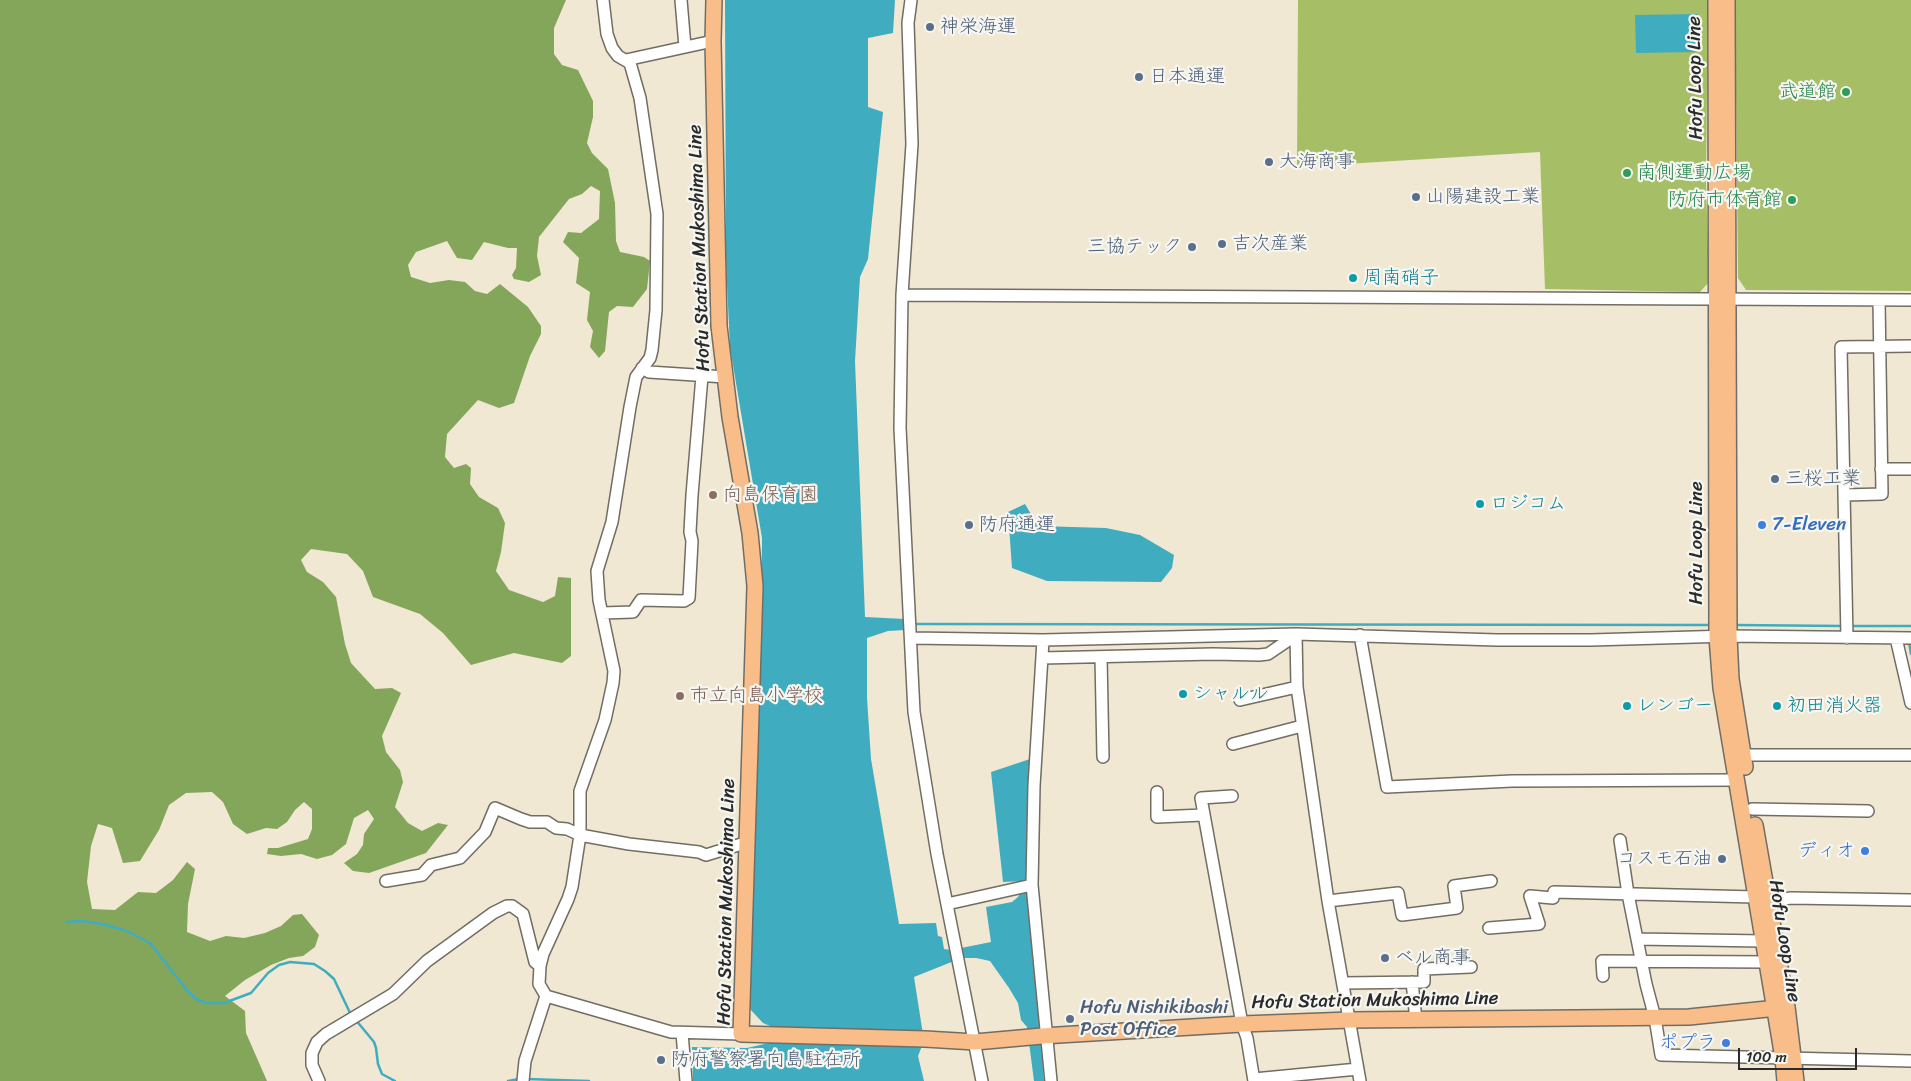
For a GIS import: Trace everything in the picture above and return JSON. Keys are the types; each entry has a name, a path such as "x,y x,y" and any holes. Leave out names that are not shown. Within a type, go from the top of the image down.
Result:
{"main road":[{"name":"Hofu Station Mukoshima Line","path":"714,0 712,41 719,326 724,377 750,533 755,586 741,1034 975,1042 1242,1024 1350,1020 1689,1018 1781,1007"},
{"name":"Hofu Loop Line","path":"1716,0 1723,300"},
{"name":"Hofu Loop Line","path":"1727,0 1723,300 1723,637 1721,688 1737,780 1762,899 1788,1058 1796,1081"},
{"name":"Hofu Loop Line","path":"1723,637 1752,809 1762,899 1763,941 1767,962 1781,1007"},
{"name":"Hofu Loop Line","path":"1785,1081 1788,1058"}],"street":[{"path":"603,0 607,34 612,48 618,56 630,64 640,98 657,214 656,310 652,350 650,358 636,377 612,522 597,571 599,600 614,671 614,683 605,720 580,791 580,835 568,899 543,954 539,984 546,996 671,1032 741,1034"},
{"path":"680,0 685,47"},
{"path":"911,0 908,23 912,144 902,295 900,428 914,712 936,854 948,904 982,1081"},
{"path":"626,60 712,41"},
{"path":"902,295 1911,300"},
{"path":"1844,495 1882,494 1879,300"},
{"path":"1847,638 1841,348 1911,346"},
{"path":"642,368 649,372 724,377"},
{"path":"602,613 633,612 641,600 684,601 689,598 692,495 702,376"},
{"path":"1881,469 1911,469"},
{"path":"911,638 1043,640 1296,634 1516,640 1723,637 1911,638"},
{"path":"1042,658 1214,654 1258,655 1268,654 1296,634"},
{"path":"1232,796 1201,798 1254,1080 1359,1075 1328,901 1302,726 1297,687 1296,634"},
{"path":"1360,635 1387,787 1512,781 1737,780"},
{"path":"1896,638 1911,703"},
{"path":"1043,640 1034,786 1032,885 1045,1036 1051,1081"},
{"path":"1102,657 1103,757"},
{"path":"1240,700 1297,687"},
{"path":"1233,744 1302,726"},
{"path":"1743,755 1911,755"},
{"path":"1157,792 1158,817 1203,815"},
{"path":"386,881 422,875 431,865 460,858 485,832 495,808 530,822 547,822 556,828 567,829 580,835 629,844 699,852 706,855 748,842"},
{"path":"1752,809 1868,811"},
{"path":"1620,840 1628,894 1656,1018 1661,1056 1911,1061"},
{"path":"1328,901 1398,894 1402,915 1411,914 1457,908 1454,886 1491,881"},
{"path":"948,904 1032,885"},
{"path":"1489,928 1539,924 1530,896 1553,898 1554,892 1762,899 1911,900"},
{"path":"319,1081 312,1064 312,1053 317,1042 326,1034 392,994 427,961 493,913 507,906 512,906 523,914 535,962 540,966"},
{"path":"1637,938 1763,941"},
{"path":"1604,976 1602,961 1767,962"},
{"path":"1343,983 1424,982 1424,970 1471,967"},
{"path":"1412,982 1416,1020"},
{"path":"523,1081 525,1061 546,996"},
{"path":"682,1033 686,1081"}],"green space":[{"path":"0,0 566,0 554,28 554,54 562,65 578,70 593,101 593,117 587,143 592,153 608,169 615,203 616,241 620,252 644,257 650,261 647,289 633,307 617,306 609,312 605,351 599,358 590,347 593,331 587,320 590,292 576,283 579,258 563,242 568,232 581,233 599,219 600,191 591,186 582,194 569,199 539,237 537,256 541,275 529,282 514,279 512,275 516,268 517,248 508,248 484,242 472,260 457,258 447,241 416,252 408,265 411,277 430,283 449,280 465,282 475,291 487,294 500,284 528,307 541,326 541,334 530,356 514,403 499,408 478,400 447,434 445,457 454,468 466,464 471,468 470,484 479,497 498,508 505,523 496,571 509,590 543,602 555,596 558,577 571,578 571,656 562,663 514,653 471,665 443,633 420,614 373,597 363,571 347,554 311,549 301,560 307,572 323,582 336,597 345,644 351,663 375,689 392,688 401,693 382,736 386,752 400,770 403,782 395,807 408,823 422,831 438,823 448,825 426,853 369,873 353,871 344,863 357,854 363,845 364,834 374,819 368,810 354,818 346,844 332,855 317,859 301,854 281,856 267,854 268,848 278,848 308,839 312,829 312,809 304,802 295,810 287,822 277,829 266,828 247,834 233,824 223,802 212,792 186,793 169,805 159,830 140,861 123,863 112,828 98,824 91,846 87,882 92,909 115,910 138,892 156,893 173,880 187,862 195,869 188,904 187,932 210,941 226,936 244,938 265,933 281,926 293,915 302,914 319,935 315,947 303,956 289,958 271,965 245,980 225,996 245,1011 246,1033 267,1081 0,1081"},
{"path":"1298,0 1708,0 1706,182 1709,282 1700,292 1545,289 1540,152 1297,167"},
{"path":"1735,0 1911,0 1911,291 1746,290 1738,278"}],"water":[{"path":"725,0 895,0 893,33 868,38 868,107 883,112 868,259 860,277 855,361 865,617 905,619 906,630 888,631 867,638 867,698 871,759 899,924 936,923 938,936 942,937 944,949 951,950 954,961 914,977 924,1041 918,1056 924,1081 693,1081 692,1047 747,1048 773,1042 775,1028 763,1023 749,1008 761,632 762,538 730,347 726,262"},
{"path":"1698,14 1699,52 1636,53 1635,15"},
{"path":"1025,504 1038,526 1106,528 1140,535 1174,555 1172,568 1161,582 1047,581 1012,568 1008,512"},
{"path":"1030,759 1026,881 1003,882 991,772"},
{"path":"1027,890 1044,1081 1034,1081 1027,1027 1021,1020 1018,1003 1009,988 990,961 963,958 961,948 991,942 986,907 1012,902 1021,891"}],"waterway":[{"path":"914,624 1711,625"},
{"path":"1734,625 1844,626"},
{"path":"1849,626 1911,626"},
{"path":"1909,642 1911,654"},
{"path":"67,922 81,921 102,924 127,931 150,943 186,989 196,999 206,1003 224,1003 251,993 268,973 279,965 290,962 314,964 334,979 351,1015"},
{"path":"355,1019 374,1042 382,1074 395,1081"},
{"path":"508,1081 519,1079"},
{"path":"527,1079 589,1081"}],"place":[{"name":"神栄海運","path":"930,27"},
{"name":"日本通運","path":"1139,77"},
{"name":"武道館","path":"1846,92"},
{"name":"大海商事","path":"1269,162"},
{"name":"南側運動広場","path":"1627,173"},
{"name":"山陽建設工業","path":"1416,197"},
{"name":"防府市体育館","path":"1792,200"},
{"name":"吉次産業","path":"1222,244"},
{"name":"三協テック","path":"1192,247"},
{"name":"周南硝子","path":"1353,278"},
{"name":"三桜工業","path":"1775,479"},
{"name":"向島保育園","path":"713,495"},
{"name":"ロジコム","path":"1480,504"},
{"name":"防府通運","path":"969,525"},
{"name":"7-Eleven","path":"1762,525"},
{"name":"シャルル","path":"1183,694"},
{"name":"市立向島小学校","path":"680,696"},
{"name":"レンゴー","path":"1627,706"},
{"name":"初田消火器","path":"1777,706"},
{"name":"ディオ","path":"1865,851"},
{"name":"コスモ石油","path":"1722,859"},
{"name":"ベル商事","path":"1385,958"},
{"name":"Hofu Nishikibashi Post Office","path":"1070,1019"},
{"name":"ポプラ","path":"1726,1043"},
{"name":"防府警察署向島駐在所","path":"661,1060"}]}
